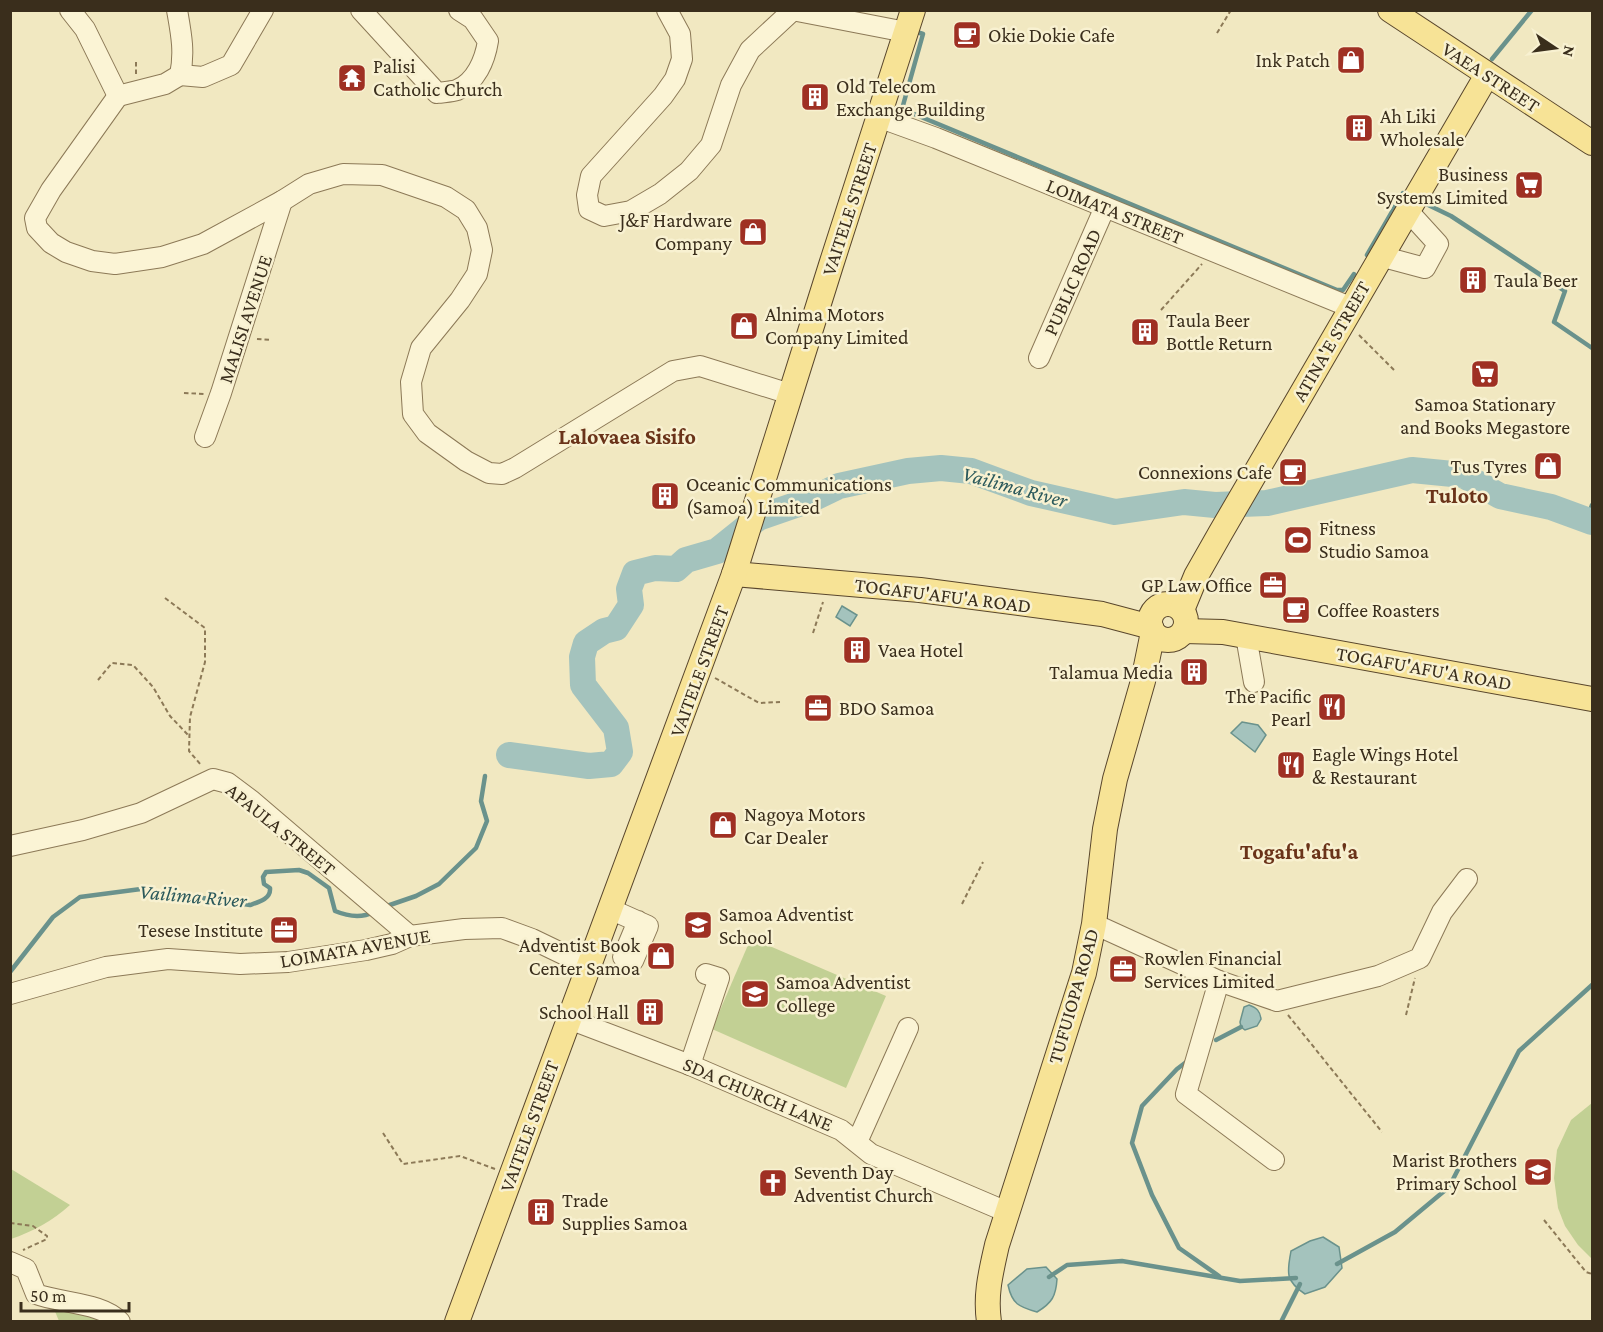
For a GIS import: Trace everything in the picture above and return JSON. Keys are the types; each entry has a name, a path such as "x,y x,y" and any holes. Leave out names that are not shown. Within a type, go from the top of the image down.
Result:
{"main road":[{"name":"VAEA STREET","path":"1390,10 1593,143"},
{"name":"VAITELE STREET","path":"457,1322 736,569 910,21"},
{"name":"ATINA'E STREET","path":"1168,621 1487,75"},
{"name":"TOGAFU'AFU'A ROAD","path":"736,569 1168,621 1593,699"},
{"path":"1196,576 1197,605 1204,616 1235,634"},
{"path":"1102,614 1128,633 1137,644 1143,681"},
{"name":"TUFUIOPA ROAD","path":"989,1322 986,1302 987,1286 1007,1212 1076,1001 1094,924 1105,829 1115,779 1143,681 1168,621"}],"street":[{"path":"70,10 85,29 118,96"},
{"path":"177,10 183,42 180,75"},
{"path":"263,10 231,65 203,76 180,75 165,84 118,96 51,190 35,218 37,228 51,243 66,252 92,261 115,264 162,256 203,244 309,184 343,174 382,175 446,197 466,210 477,228 482,250 477,274 460,300 421,348 411,382 413,414 427,433 466,461 489,473 502,474 515,468 673,371 700,366 790,394"},
{"path":"361,10 437,93 458,90 473,77 486,58 488,41 473,20 459,10"},
{"path":"667,10 680,34 681,59 675,79 663,96 591,176 587,195 590,209 604,216 631,211 660,194 689,171 711,145 731,85 750,50 792,11 910,21"},
{"name":"LOIMATA STREET","path":"878,117 947,142 1214,251 1347,313"},
{"name":"MALISI AVENUE","path":"205,436 221,393 282,201"},
{"path":"1380,256 1425,268 1438,244 1412,203"},
{"name":"PUBLIC ROAD","path":"1039,358 1105,207"},
{"path":"1235,634 1254,682"},
{"name":"APAULA STREET","path":"10,846 82,830 141,813 213,779 228,783 252,801 410,936"},
{"path":"1094,924 1219,981 1277,1001 1378,976 1420,958 1442,912 1467,879"},
{"path":"610,909 638,921"},
{"name":"LOIMATA AVENUE","path":"10,994 106,967 168,959 240,964 288,962 366,950 392,944 410,936 502,928 532,939 588,966"},
{"path":"690,1065 719,978 706,974"},
{"path":"1219,981 1186,1094 1274,1160"},
{"name":"SDA CHURCH LANE","path":"569,1019 690,1065 841,1130 871,1154 1007,1212"},
{"path":"857,1142 908,1028"},
{"path":"12,1262 26,1269 36,1294 48,1299 104,1311 120,1322"}],"path":[{"path":"1217,33 1232,10"},
{"path":"1161,309 1214,251"},
{"path":"1347,313 1395,371"},
{"path":"813,633 830,582"},
{"path":"165,598 205,628 205,662 190,717 189,751 213,779"},
{"path":"98,680 112,663 133,665 153,687 170,716 189,736"},
{"path":"699,670 759,704 780,702"},
{"path":"962,904 983,862"},
{"path":"1406,1015 1420,958"},
{"path":"1277,1001 1382,1132"},
{"path":"383,1133 403,1164 460,1156 511,1176"},
{"path":"1545,1220 1586,1272 1593,1274"},
{"path":"10,1223 33,1226 47,1236 42,1243 22,1250 12,1262"}],"green space":[{"path":"751,938 886,996 846,1088 712,1029"},
{"path":"1592,1103 1592,1259 1578,1245 1565,1226 1558,1208 1554,1178 1557,1150 1571,1120"},
{"path":"11,1169 70,1205 42,1225 11,1239"},
{"path":"54,1309 93,1316 100,1321 59,1321"}],"water":[{"path":"842,606 857,615 850,626 836,617"},
{"path":"1242,722 1258,725 1266,735 1255,752 1231,733"},
{"path":"1249,1005 1258,1010 1261,1019 1257,1026 1245,1030 1241,1027 1240,1022 1244,1007"},
{"path":"1323,1237 1339,1247 1342,1268 1325,1287 1305,1294 1294,1285 1289,1276 1291,1251"},
{"path":"1046,1267 1057,1279 1056,1290 1050,1302 1037,1312 1017,1304 1008,1285 1027,1269"}],"waterway":[{"path":"1492,59 1532,10"},
{"path":"914,31 923,34 902,109 1337,290 1343,290 1354,274"},
{"path":"1367,255 1403,193 1409,196"},
{"path":"1422,202 1451,216 1565,291 1554,322 1592,348"},
{"name":"Vailima River","path":"509,755 589,766 611,764 620,752 616,728 583,685 582,657 586,643 604,631 616,628 631,605 629,589 635,573 655,568 676,569 686,560 717,551 758,518 810,500 839,486 908,471 941,468 971,471 1031,493 1115,512 1184,502 1215,505 1267,503 1412,470 1463,475 1500,496 1551,507 1592,522"},
{"path":"1587,520 1592,505"},
{"name":"Vailima River","path":"384,907 416,896 439,884 476,848 487,821 481,801 485,776"},
{"name":"Vailima River","path":"10,972 53,917 80,897 141,889 250,905 264,900 269,895 270,888 264,884 263,877 266,872 299,870 308,873 329,888 335,911 354,916 374,912"},
{"path":"1337,1264 1395,1232 1449,1187 1519,1051 1592,985"},
{"path":"1216,1040 1241,1027"},
{"path":"1189,1060 1177,1069 1142,1106 1132,1143 1152,1195 1179,1248 1219,1276"},
{"path":"1049,1277 1067,1265 1122,1261 1240,1281 1296,1278"},
{"path":"1281,1322 1300,1284"}],"place":[{"name":"Okie Dokie Cafe","path":"967,35"},
{"name":"Ink Patch","path":"1351,60"},
{"name":"Palisi Catholic Church","path":"352,78"},
{"name":"Old Telecom Exchange Building","path":"815,97"},
{"name":"Ah Liki Wholesale","path":"1359,128"},
{"name":"Business Systems Limited","path":"1529,185"},
{"name":"J&F Hardware Company","path":"753,232"},
{"name":"Taula Beer","path":"1473,280"},
{"name":"Alnima Motors Company Limited","path":"744,326"},
{"name":"Taula Beer Bottle Return","path":"1145,332"},
{"name":"Samoa Stationary and Books Megastore","path":"1485,374"},
{"name":"Tus Tyres","path":"1548,466"},
{"name":"Connexions Cafe","path":"1293,472"},
{"name":"Oceanic Communications (Samoa) Limited","path":"665,496"},
{"name":"Fitness Studio Samoa","path":"1298,540"},
{"name":"GP Law Office","path":"1273,585"},
{"name":"Coffee Roasters","path":"1296,610"},
{"name":"Vaea Hotel","path":"857,650"},
{"name":"Talamua Media","path":"1194,672"},
{"name":"The Pacific Pearl","path":"1332,707"},
{"name":"BDO Samoa","path":"818,708"},
{"name":"Eagle Wings Hotel & Restaurant","path":"1291,765"},
{"name":"Nagoya Motors Car Dealer","path":"723,825"},
{"name":"Samoa Adventist School","path":"698,925"},
{"name":"Tesese Institute","path":"284,930"},
{"name":"Adventist Book Center Samoa","path":"661,956"},
{"name":"Rowlen Financial Services Limited","path":"1123,969"},
{"name":"Samoa Adventist College","path":"755,994"},
{"name":"School Hall","path":"650,1012"},
{"name":"Marist Brothers Primary School","path":"1538,1172"},
{"name":"Seventh Day Adventist Church","path":"773,1183"},
{"name":"Trade Supplies Samoa","path":"541,1212"}],"district":[{"name":"Lalovaea Sisifo","path":"627,436"},
{"name":"Tuloto","path":"1457,495"},
{"name":"Togafu'afu'a","path":"1299,851"}]}
